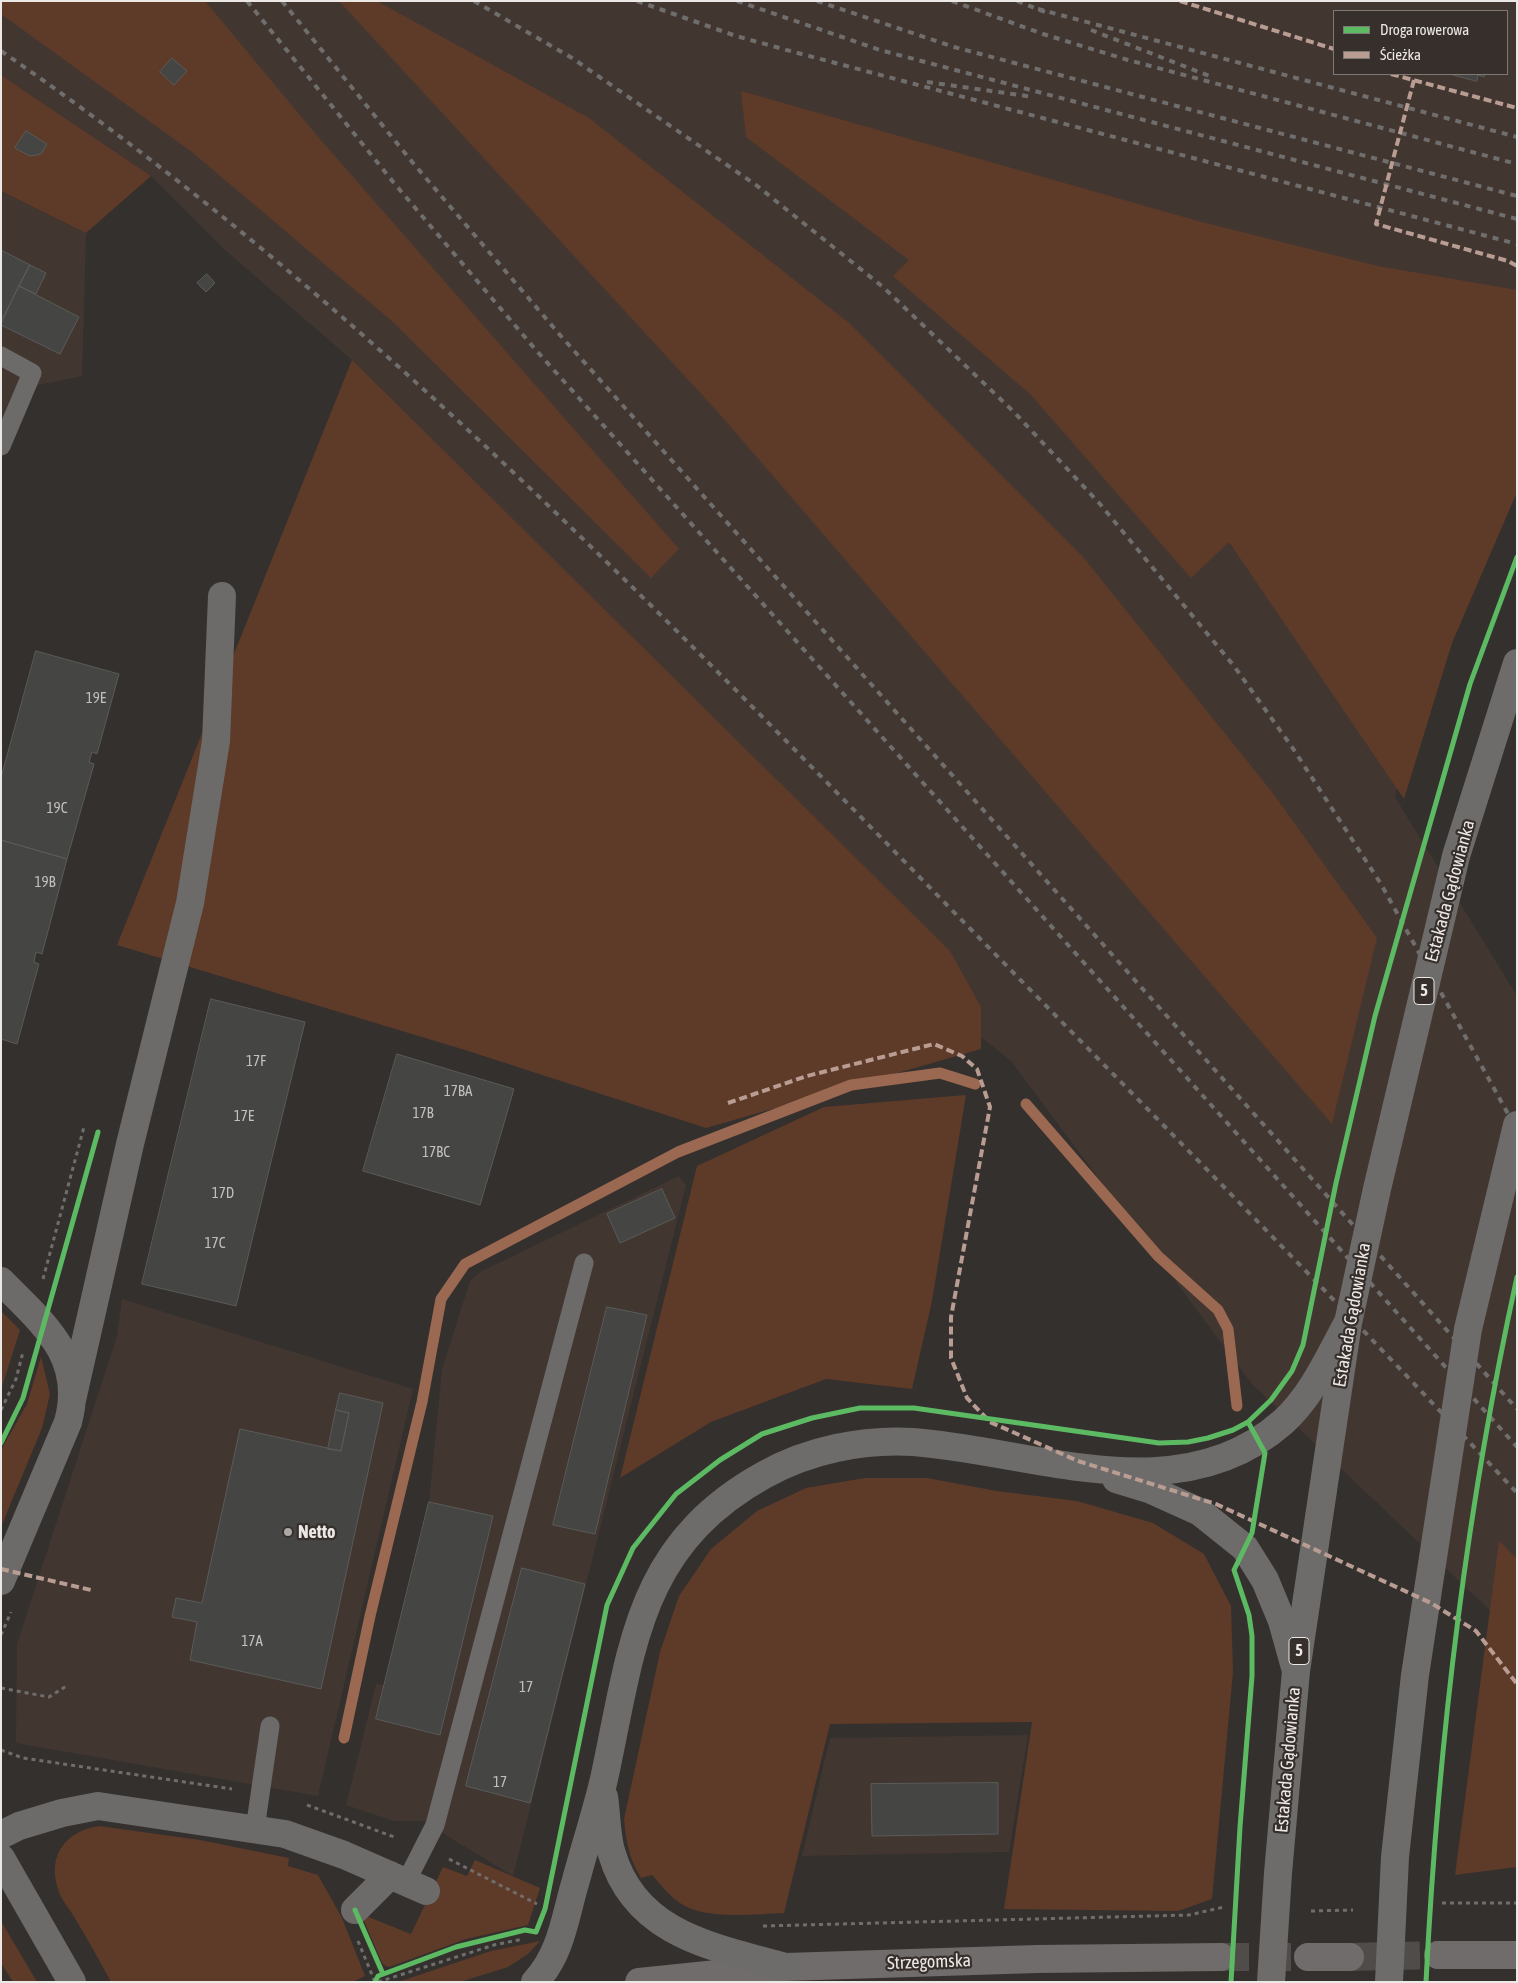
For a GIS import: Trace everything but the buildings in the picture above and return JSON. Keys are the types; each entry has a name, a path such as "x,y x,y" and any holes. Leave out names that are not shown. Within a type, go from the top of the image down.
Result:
{"main road":[{"name":"Estakada Gądowianka","path":"1271,1982 1278,1874 1296,1671 1348,1323 1377,1189 1456,856 1517,663"},
{"path":"1389,1982 1395,1857 1415,1675 1468,1329 1517,1125"},
{"path":"535,1982 551,1960 559,1944 603,1783 636,1628 651,1591 667,1563 704,1518 734,1492 768,1472 819,1453 860,1443 913,1442 1084,1468 1154,1471 1189,1468 1212,1462 1258,1441 1284,1421 1300,1405 1348,1323"},
{"path":"1084,1468 1148,1489 1200,1512 1245,1548 1265,1580 1282,1621 1296,1671"},
{"path":"603,1783 611,1853 619,1874 636,1901 651,1916 674,1932 714,1947 785,1967"},
{"path":"1438,1955 1517,1955"},
{"name":"Strzegomska","path":"639,1982 785,1967 1037,1959 1221,1957"},
{"path":"1308,1957 1350,1957"}],"street":[{"path":"1,1581 68,1422 130,1144 190,902 216,741 222,596"},
{"path":"1,1281 34,1314 58,1342 68,1360 72,1400"},
{"path":"1,1835 19,1826 45,1818 98,1806 255,1829 310,1842 407,1883"},
{"path":"1,1858 72,1982"},
{"path":"355,1910 407,1883"}],"lane":[{"path":"1,356 32,373 1,446"},
{"path":"407,1883 435,1825 584,1263"},
{"path":"255,1829 270,1726"}],"path":[{"path":"1,1410 16,1378 84,1127"},
{"path":"1,1688 49,1697 68,1685"},
{"path":"1442,1903 1517,1903"},
{"path":"761,1926 1189,1915 1224,1907"},
{"path":"1311,1911 1353,1910"},
{"path":"394,1970 378,1976 377,1982 494,1945 524,1939"}],"shaded area":[{"path":"1,1 1517,1 1517,465 1412,717 1395,797 1517,996 1517,1636 1252,1384 1011,1061 855,936 352,360 225,250 151,176 1,75"},
{"path":"1,1 205,1 319,138 679,549 651,578 394,323 192,152 1,14"},
{"path":"339,1 377,1 589,118 849,323 1083,557 1272,792 1377,938 1332,1124 717,411"},
{"path":"1,75 151,176 86,233 1,191"},
{"path":"741,91 1198,221 1378,266 1517,290 1517,492 1452,643 1404,799 1229,542 1191,578 1031,395 893,276 909,260 746,137"},
{"path":"1,191 86,233 82,376 18,389 1,428"},
{"path":"352,360 950,951 981,1007 981,1049 706,1128 465,1050 117,945"},
{"path":"966,1095 932,1301 912,1389 826,1379 711,1422 620,1478 697,1166 824,1107"},
{"path":"679,1176 686,1185 513,1876 423,1821 394,1821 346,1805 376,1684 384,1685 429,1502 442,1369 470,1281 480,1272"},
{"path":"122,1299 413,1389 318,1796 16,1743 17,1644 117,1336"},
{"path":"1,1311 20,1330 1,1390"},
{"path":"41,1357 50,1394 42,1428 1,1527 1,1450 27,1404"},
{"path":"865,1478 927,1478 997,1491 1077,1501 1153,1523 1204,1554 1231,1606 1233,1672 1212,1899 1178,1911 1004,1909 1032,1722 830,1724 784,1913 733,1915 706,1913 683,1905 666,1891 652,1875 641,1878 629,1850 624,1819 660,1652 679,1596 711,1549 757,1511 806,1488"},
{"path":"1499,1541 1517,1559 1517,1867 1455,1875"},
{"path":"1028,1735 1009,1852 802,1856 830,1738"},
{"path":"99,1826 200,1840 289,1858 288,1866 318,1875 342,1918 365,1976 352,1982 111,1982 60,1896 55,1877 57,1855 62,1847 77,1833"},
{"path":"475,1860 540,1888 528,1925 466,1939 392,1966 387,1967 382,1963 361,1914 411,1934 443,1867 467,1876"},
{"path":"1,1921 37,1982 13,1982 1,1963"},
{"path":"540,1941 528,1954 508,1967 460,1982 398,1982 491,1951"}],"waterway":[{"path":"344,1738 370,1616 422,1402 441,1299 465,1264 678,1152 851,1085 940,1073 975,1084"},
{"path":"1026,1104 1158,1256 1218,1310 1228,1329 1237,1406"}],"tunnel":[{"path":"1350,1957 1438,1955"},
{"path":"1221,1957 1308,1957"}],"railway":[{"path":"247,1 394,183 535,349 1517,1447"},
{"path":"282,1 413,163 560,335 1517,1409"},
{"path":"474,1 572,58 756,185 883,287 1014,412 1100,504 1234,666 1292,747 1381,884 1517,1130"},
{"path":"637,1 736,36 1517,244"},
{"path":"737,1 880,50 1517,219"},
{"path":"817,1 954,47 1517,196"},
{"path":"952,1 1043,34 1128,60 1517,164"},
{"path":"1017,1 1045,12"},
{"path":"1038,9 1517,137"},
{"path":"1091,30 1212,77"},
{"path":"1,51 124,140 243,233 358,331 470,432 580,536 795,750 1211,1174 1365,1332 1517,1493"},
{"path":"927,82 1034,97"}],"marked path":[{"path":"1180,1 1333,49"},
{"path":"1395,75 1517,108"},
{"path":"1414,80 1376,224 1508,261 1517,266"},
{"path":"728,1103 807,1076 934,1044 962,1056 977,1069 990,1107 951,1317 951,1358 967,1398 990,1422 1078,1461 1216,1504 1431,1603 1476,1631 1517,1684"},
{"path":"1,1569 91,1590"}],"cycle path":[{"path":"375,1982 378,1976 456,1947 525,1930 536,1932 545,1909 607,1605 633,1548 676,1494 720,1460 762,1434 812,1418 860,1408 914,1408 1159,1443 1188,1442 1233,1430 1248,1422 1271,1400 1292,1371 1303,1345 1336,1183 1375,1016 1470,684 1517,557"},
{"path":"1,1443 23,1398 98,1132"},
{"path":"1426,1982 1438,1804 1457,1628 1483,1452 1517,1277"},
{"path":"1231,1982 1240,1827 1252,1676 1252,1636 1249,1615 1234,1570 1252,1533 1265,1453 1248,1422"},
{"path":"355,1910 383,1974"}],"place":[{"name":"Netto","path":"288,1532"}]}
